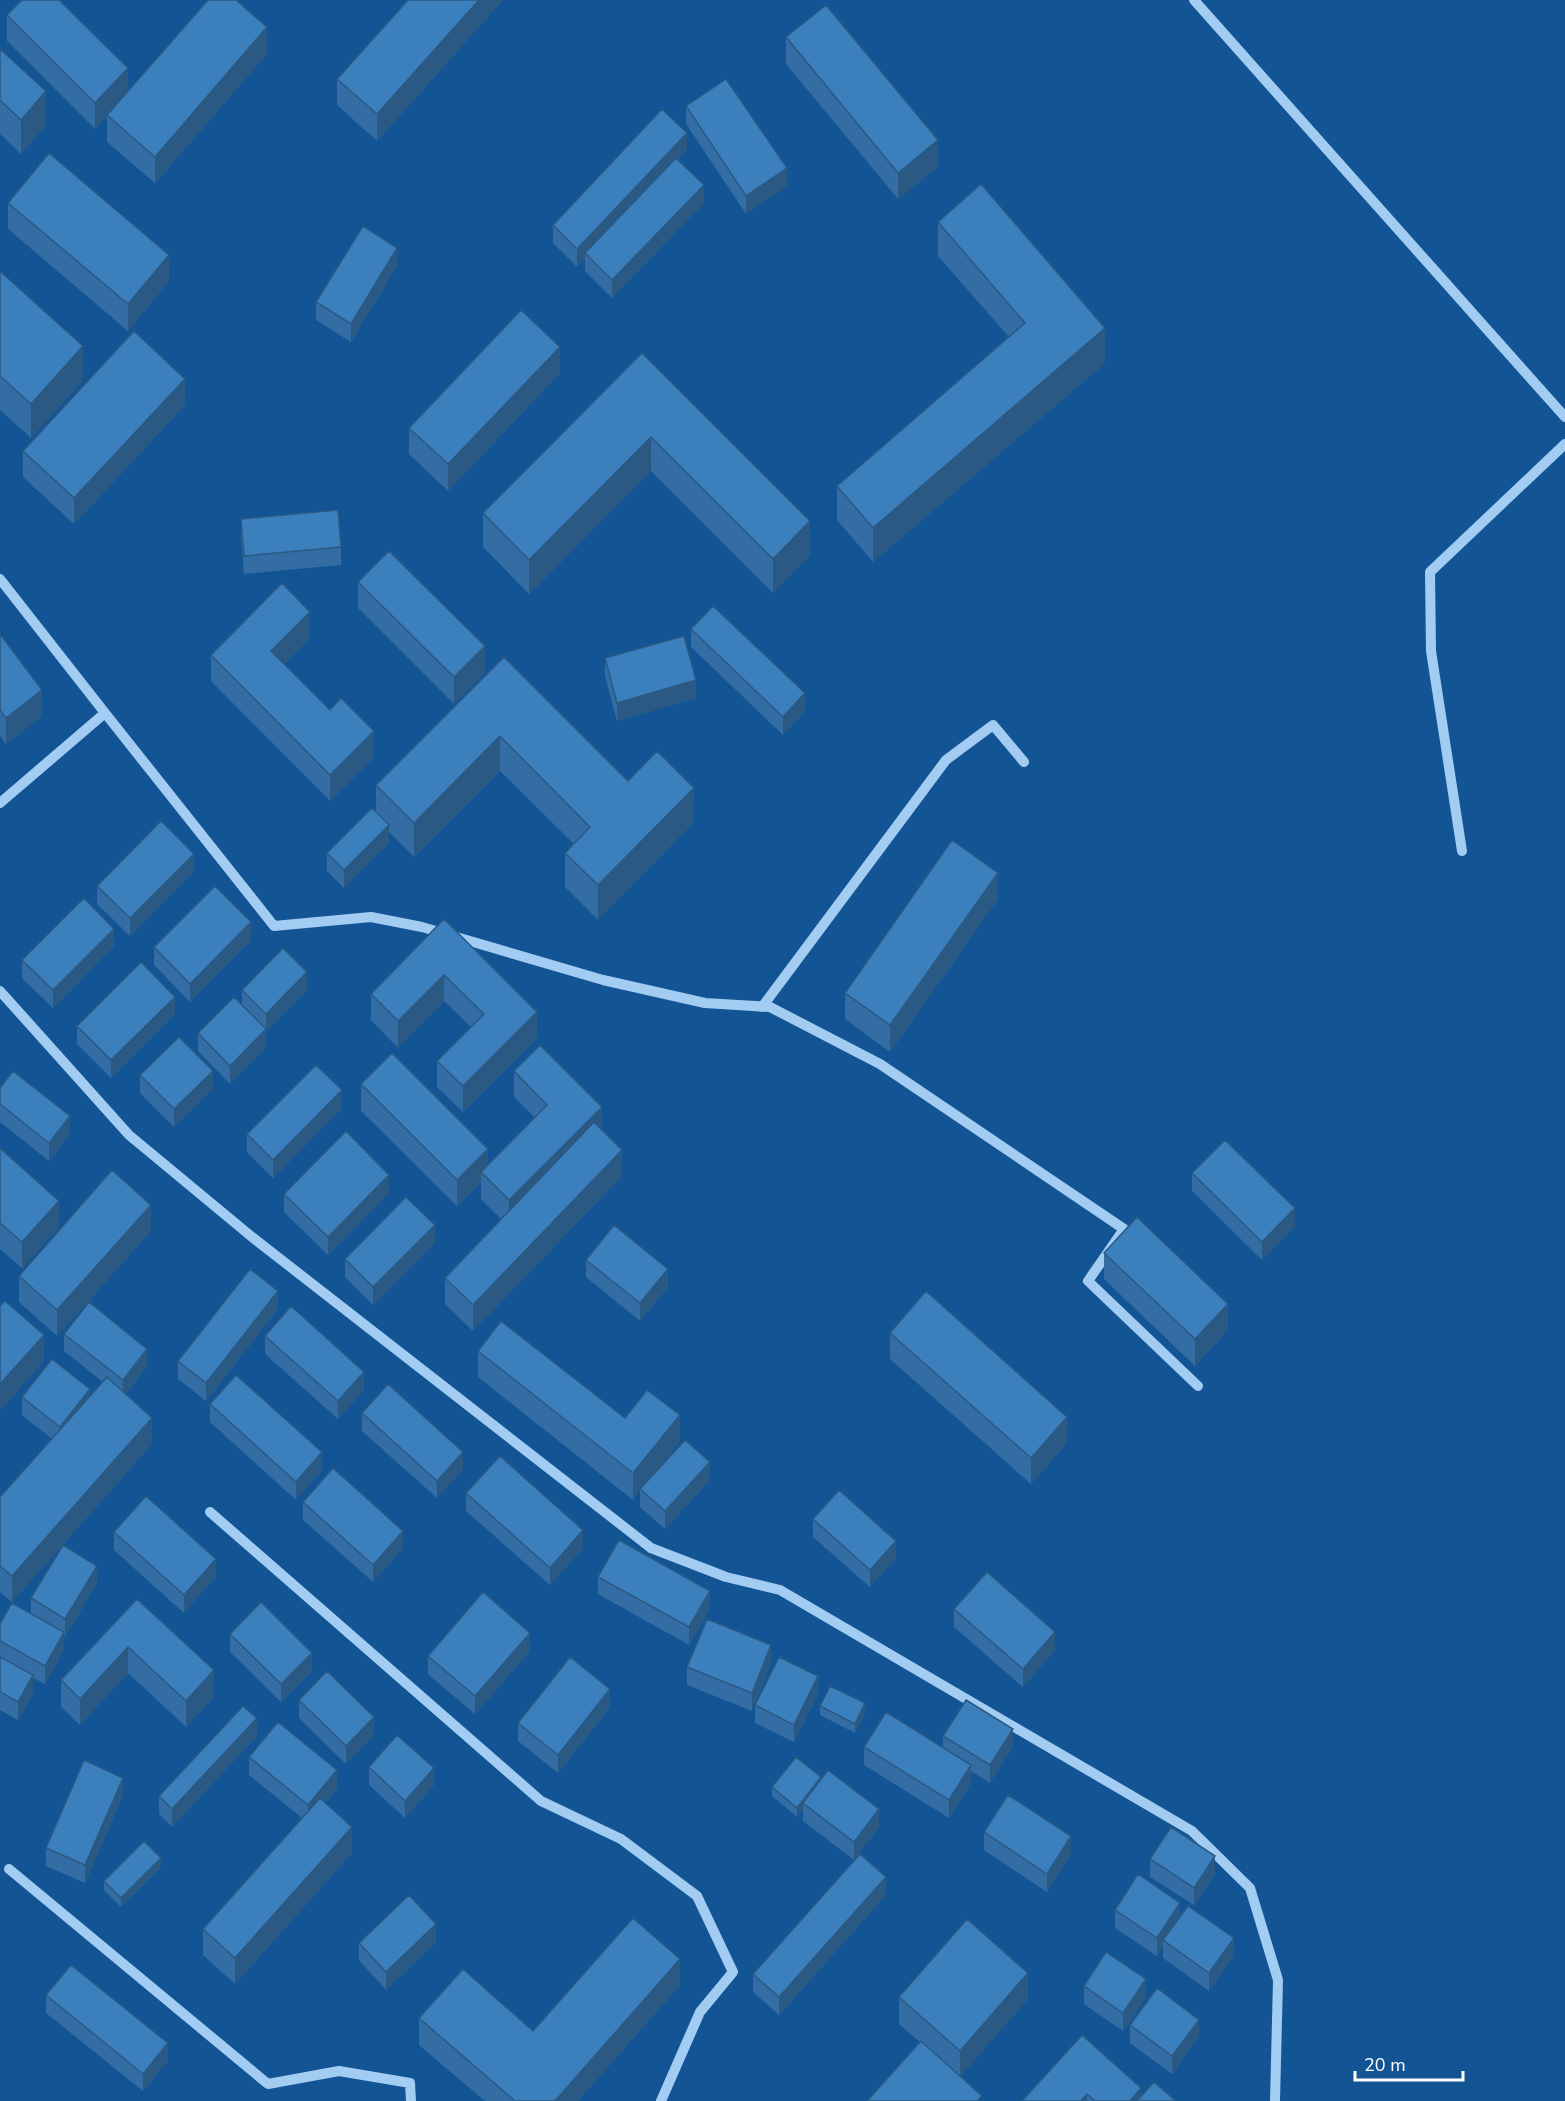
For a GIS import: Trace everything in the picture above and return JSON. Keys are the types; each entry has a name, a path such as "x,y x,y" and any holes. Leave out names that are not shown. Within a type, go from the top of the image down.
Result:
{"street":[{"path":"1194,0 1565,417"},
{"path":"1462,851 1431,651 1430,572 1565,444"},
{"path":"0,579 274,926 370,917 422,927 603,980 705,1003 770,1007 880,1064 1124,1229 1088,1281 1198,1386"},
{"path":"0,803 105,713"},
{"path":"762,1006 946,760 993,725 1024,762"},
{"path":"0,991 129,1135 252,1237 651,1548 726,1577 780,1590 1192,1831 1250,1888 1278,1980 1275,2101"},
{"path":"210,1512 541,1801 621,1839 697,1896 732,1972 700,2012 661,2101"},
{"path":"9,1869 268,2084 339,2071 410,2083 411,2101"}],"building":[{"path":"22,0 59,0 128,68 95,103 7,15"},
{"path":"208,0 236,0 267,27 155,157 107,115"},
{"path":"408,0 479,0 377,114 337,79"},
{"path":"826,5 938,140 898,173 786,37"},
{"path":"0,49 46,91 21,120 0,100"},
{"path":"726,79 787,168 746,196 686,106"},
{"path":"662,109 687,133 577,249 553,225"},
{"path":"49,153 169,255 128,304 8,203"},
{"path":"676,158 704,185 612,280 585,253"},
{"path":"981,184 1105,328 873,528 837,486 1025,323 938,222"},
{"path":"363,226 397,248 351,324 316,302"},
{"path":"0,271 83,346 31,404 0,376"},
{"path":"521,310 560,347 448,464 409,428"},
{"path":"134,331 185,379 74,498 23,451"},
{"path":"642,353 810,521 773,559 651,437 529,560 483,513"},
{"path":"338,510 341,547 244,556 241,519"},
{"path":"389,551 485,646 454,677 358,582"},
{"path":"282,583 310,612 271,651 330,710 341,698 374,731 330,775 211,655"},
{"path":"713,606 805,693 783,717 691,629"},
{"path":"0,634 42,690 6,718 0,710"},
{"path":"684,636 696,680 617,703 605,658"},
{"path":"504,657 628,781 657,751 694,788 598,885 565,853 590,827 500,736 414,823 376,785"},
{"path":"372,808 389,825 344,870 327,853"},
{"path":"161,821 194,854 130,918 97,886"},
{"path":"952,840 998,873 890,1025 845,993"},
{"path":"215,886 251,922 190,984 154,947"},
{"path":"84,898 114,929 53,990 22,960"},
{"path":"444,919 537,1012 463,1086 437,1061 484,1014 444,975 398,1021 371,994"},
{"path":"283,948 307,972 266,1014 242,990"},
{"path":"141,962 175,997 111,1060 77,1026"},
{"path":"234,997 266,1029 230,1066 198,1033"},
{"path":"179,1037 213,1071 174,1109 140,1075"},
{"path":"540,1045 602,1107 509,1200 481,1172 547,1105 514,1071"},
{"path":"392,1053 488,1149 457,1180 361,1084"},
{"path":"316,1065 342,1090 273,1160 247,1134"},
{"path":"13,1071 70,1116 49,1143 0,1104 0,1088"},
{"path":"594,1122 622,1150 473,1305 445,1278"},
{"path":"346,1131 389,1175 328,1237 284,1194"},
{"path":"1225,1140 1295,1208 1262,1242 1192,1173"},
{"path":"0,1148 59,1201 22,1242 0,1223"},
{"path":"112,1170 151,1205 57,1310 19,1276"},
{"path":"406,1197 435,1225 373,1287 345,1259"},
{"path":"1137,1217 1228,1304 1195,1339 1104,1253"},
{"path":"614,1225 668,1269 640,1303 586,1260"},
{"path":"250,1269 278,1291 206,1383 178,1361"},
{"path":"926,1291 1067,1417 1031,1458 890,1333"},
{"path":"5,1301 44,1335 0,1384 0,1306"},
{"path":"89,1302 147,1349 123,1380 64,1334"},
{"path":"291,1306 364,1372 338,1401 265,1336"},
{"path":"501,1321 625,1418 647,1390 680,1415 633,1473 478,1351"},
{"path":"52,1359 90,1389 60,1427 22,1397"},
{"path":"236,1375 322,1452 296,1482 210,1404"},
{"path":"107,1377 152,1418 12,1576 0,1566 0,1497"},
{"path":"388,1384 463,1452 437,1481 362,1413"},
{"path":"685,1440 710,1462 665,1511 640,1489"},
{"path":"500,1456 583,1530 550,1568 466,1493"},
{"path":"333,1468 403,1531 373,1565 303,1502"},
{"path":"839,1490 896,1541 870,1570 813,1519"},
{"path":"146,1496 216,1559 184,1595 114,1532"},
{"path":"619,1540 710,1591 689,1627 598,1577"},
{"path":"63,1545 97,1566 65,1619 31,1598"},
{"path":"987,1572 1055,1632 1023,1669 954,1609"},
{"path":"483,1592 530,1633 475,1696 428,1656"},
{"path":"137,1599 214,1670 186,1701 128,1647 80,1699 61,1680"},
{"path":"261,1602 312,1653 281,1684 230,1634"},
{"path":"12,1603 64,1632 45,1666 0,1641 0,1624"},
{"path":"707,1619 771,1645 752,1693 687,1667"},
{"path":"0,1657 33,1675 18,1702 0,1692"},
{"path":"570,1657 610,1689 558,1755 518,1723"},
{"path":"779,1657 818,1676 794,1725 755,1705"},
{"path":"327,1671 374,1717 346,1746 299,1700"},
{"path":"830,1686 865,1703 855,1724 820,1706"},
{"path":"966,1700 1013,1729 990,1765 943,1736"},
{"path":"243,1706 257,1718 172,1809 159,1796"},
{"path":"886,1712 971,1765 949,1800 864,1747"},
{"path":"278,1722 337,1770 308,1805 249,1757"},
{"path":"397,1735 434,1768 405,1801 369,1767"},
{"path":"796,1757 821,1777 797,1808 772,1787"},
{"path":"84,1760 123,1778 85,1865 46,1848"},
{"path":"828,1770 879,1809 854,1842 803,1803"},
{"path":"1008,1795 1071,1836 1047,1874 984,1832"},
{"path":"320,1798 352,1827 235,1958 203,1929"},
{"path":"1171,1827 1215,1856 1194,1888 1150,1859"},
{"path":"144,1841 161,1858 121,1898 104,1881"},
{"path":"860,1854 886,1877 779,1997 753,1974"},
{"path":"1138,1874 1180,1903 1157,1938 1115,1910"},
{"path":"409,1895 436,1924 386,1972 359,1943"},
{"path":"1188,1906 1234,1938 1209,1973 1163,1940"},
{"path":"633,1918 680,1959 555,2101 515,2101 419,2018 463,1969 533,2031"},
{"path":"967,1919 1028,1973 960,2051 899,1997"},
{"path":"1106,1952 1146,1979 1123,2013 1084,1986"},
{"path":"71,1965 168,2043 143,2074 46,1995"},
{"path":"1157,1988 1199,2020 1172,2056 1130,2025"},
{"path":"1082,2035 1141,2088 1130,2101 1095,2101 1087,2094 1081,2101 1022,2101"},
{"path":"921,2041 982,2096 977,2101 867,2101"},
{"path":"1154,2082 1176,2101 1137,2101"}]}
